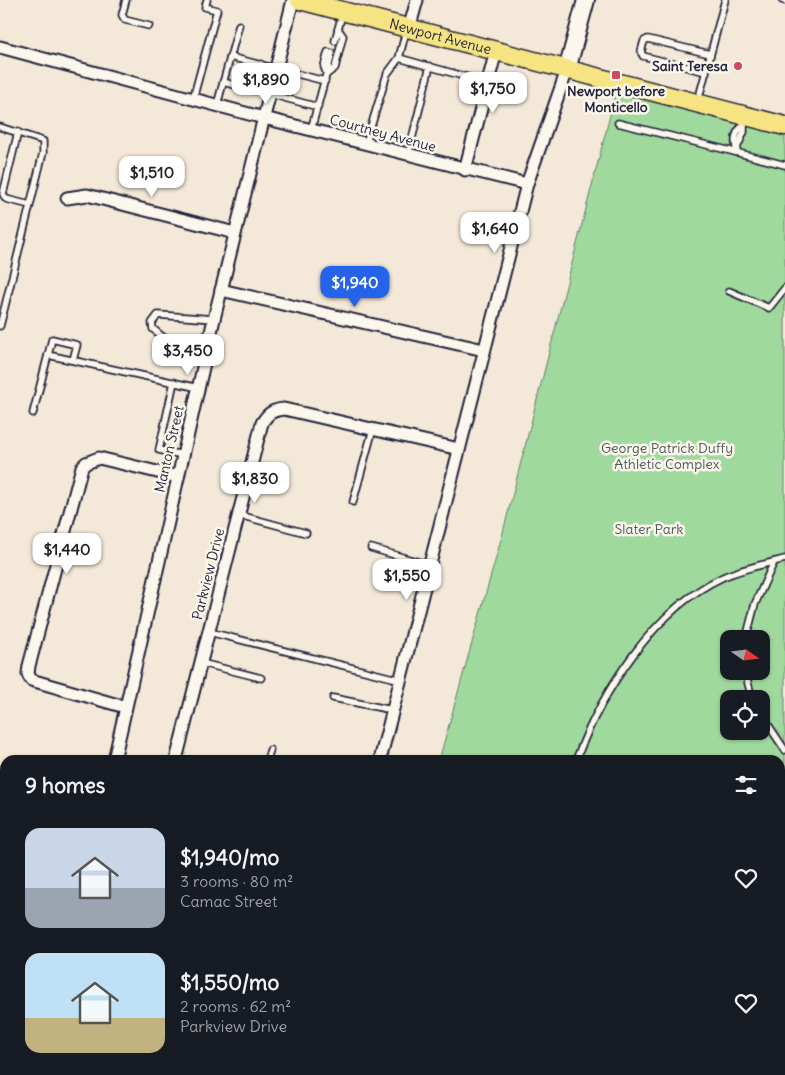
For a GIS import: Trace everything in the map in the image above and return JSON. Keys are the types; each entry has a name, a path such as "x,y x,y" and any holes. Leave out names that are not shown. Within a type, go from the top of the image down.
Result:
{"main road":[{"name":"Newport Avenue","path":"300,0 697,103 744,121 785,126"}],"street":[{"name":"Manton Street","path":"115,755 214,319 293,0"},
{"path":"408,29 416,0"},
{"path":"381,755 526,184 567,70 586,0"},
{"name":"Courtney Avenue","path":"0,47 217,106 526,184"},
{"path":"465,170 496,52"},
{"path":"68,198 87,195 235,233"},
{"path":"221,290 484,350"},
{"name":"Parkview Drive","path":"177,755 262,423 274,410 284,409 459,449"},
{"path":"126,707 31,680 28,674 80,477 86,463 99,458 178,477"}],"lane":[{"path":"126,0 122,15 125,20 149,26"},
{"path":"193,99 217,10 205,7 207,0"},
{"path":"697,103 725,0"},
{"path":"333,41 343,12"},
{"path":"217,106 238,25"},
{"path":"366,144 387,74 399,58 408,29"},
{"path":"327,74 335,68 343,36 338,30"},
{"path":"706,72 643,56 641,52 644,41 648,39 710,54"},
{"path":"312,130 327,74 330,52"},
{"path":"230,57 325,81"},
{"path":"399,58 488,82"},
{"path":"223,82 254,90 261,64"},
{"path":"408,155 430,66"},
{"path":"270,94 318,107"},
{"path":"736,149 741,143 744,121"},
{"path":"618,123 736,149 785,165"},
{"path":"0,127 43,140 43,153 0,326"},
{"path":"18,132 3,194 6,198 30,205"},
{"path":"729,291 769,308 785,288"},
{"path":"205,360 180,351 153,329 152,323 158,314 214,319"},
{"path":"34,413 52,339 77,344 73,360"},
{"path":"48,354 199,388"},
{"path":"174,382 159,450 183,455"},
{"path":"354,502 373,429"},
{"path":"238,515 306,533"},
{"path":"371,548 430,565"},
{"path":"578,755 588,731 608,694 642,644 663,620 689,598 724,577 785,559"},
{"path":"748,630 755,604 774,562"},
{"path":"209,632 401,680"},
{"path":"201,663 261,678"},
{"path":"333,698 392,710"},
{"path":"770,728 785,750"},
{"path":"268,755 270,750"}],"green space":[{"name":"Slater Park","path":"618,84 785,127 785,755 440,755 502,536"}],"place":[{"name":"Saint Teresa","path":"738,66"},
{"name":"Newport before Monticello","path":"616,75"}],"park label":[{"name":"George Patrick Duffy Athletic Complex","path":"667,456"}]}
